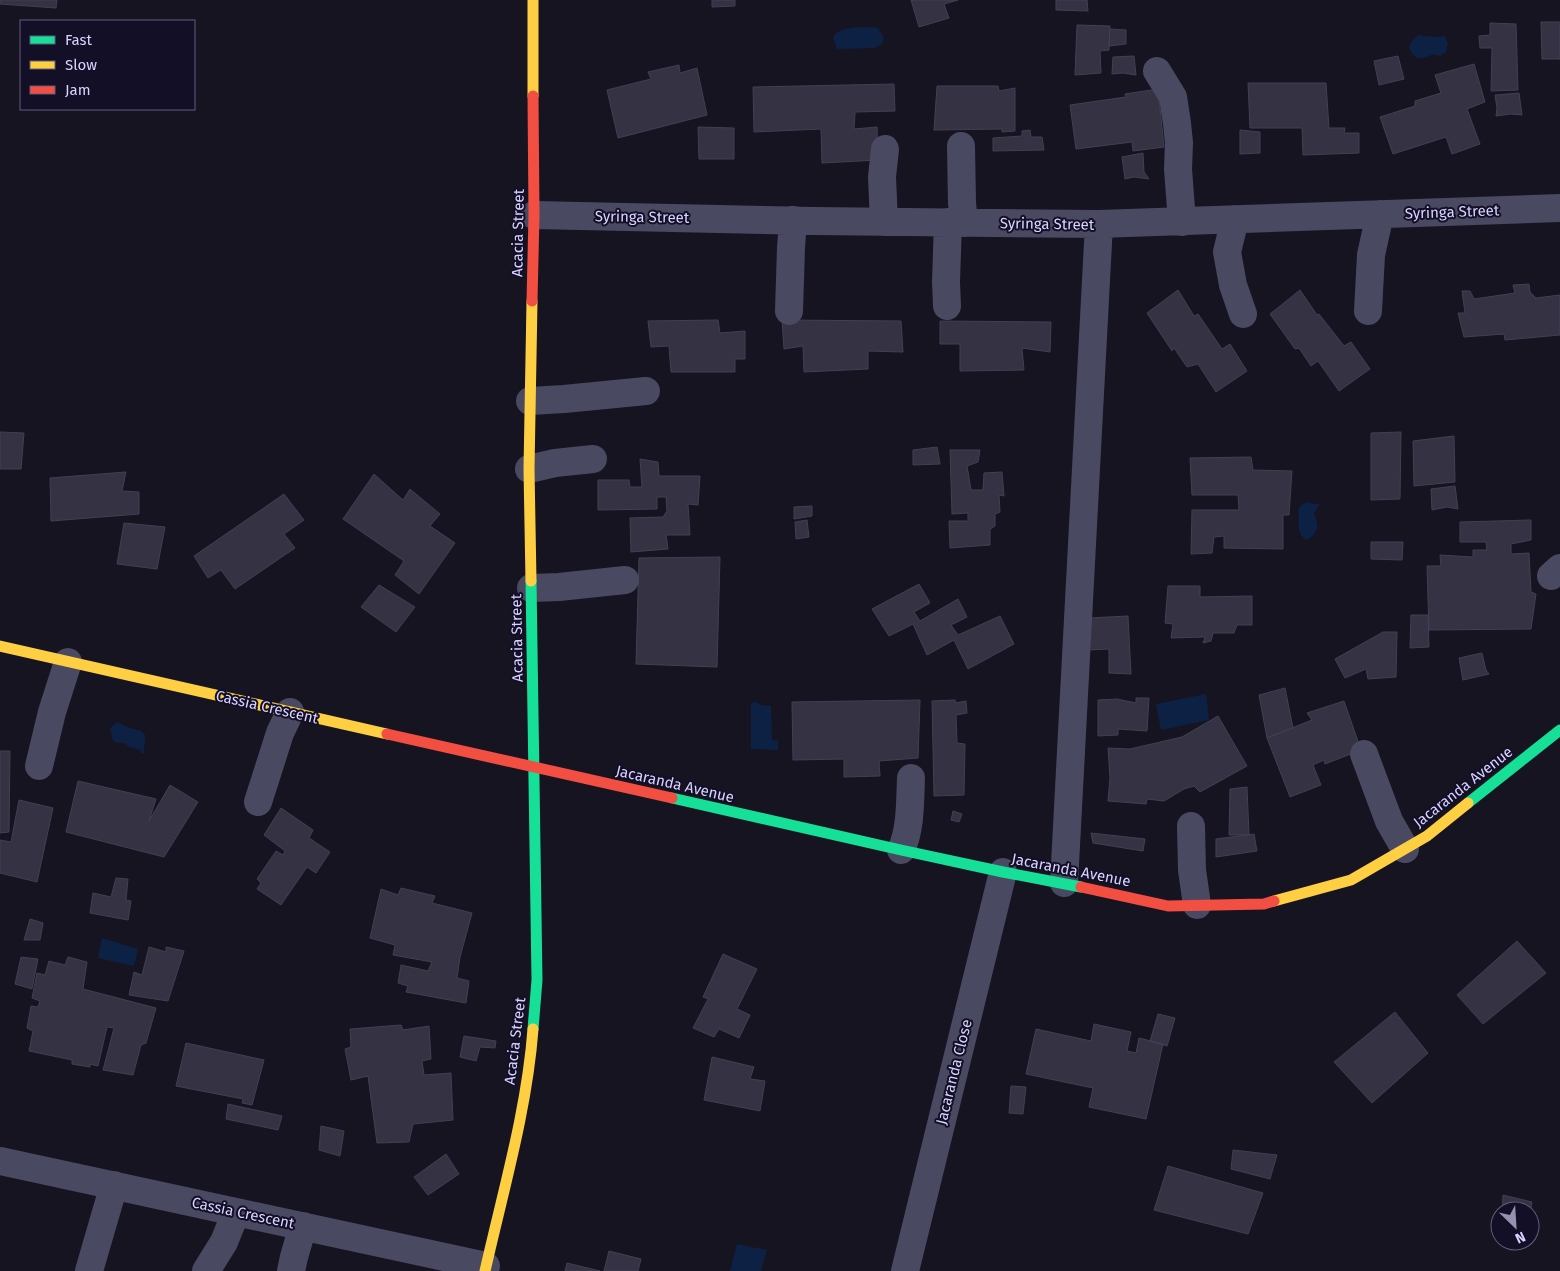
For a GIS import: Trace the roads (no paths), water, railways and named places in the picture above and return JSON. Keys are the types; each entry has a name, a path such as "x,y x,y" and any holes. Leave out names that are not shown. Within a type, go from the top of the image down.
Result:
{"street":[{"name":"Acacia Street","path":"486,1269 520,1119 532,1047 538,980 529,469 534,215 533,0"},
{"path":"1157,70 1173,97 1179,143 1178,169 1182,222"},
{"path":"948,306 946,282 956,223 962,203 961,146"},
{"path":"884,222 882,177 885,149"},
{"name":"Syringa Street","path":"534,215 1099,224 1560,208"},
{"path":"1368,311 1372,255 1380,214"},
{"path":"1235,219 1227,252 1233,285 1243,314"},
{"path":"789,311 793,220"},
{"path":"1064,883 1099,224"},
{"path":"530,401 646,391"},
{"path":"529,469 556,463 594,459"},
{"path":"531,588 624,580"},
{"name":"Cassia Crescent","path":"0,646 534,767"},
{"path":"38,766 52,712 68,662"},
{"path":"258,802 280,734 290,712"},
{"name":"Jacaranda Avenue","path":"534,767 901,850 1168,906 1264,904 1351,880 1405,849 1427,836 1559,733"},
{"path":"1364,754 1389,821 1405,849"},
{"path":"901,850 908,827 910,778"},
{"path":"1190,826 1192,870 1197,905"},
{"name":"Jacaranda Close","path":"905,1271 1004,872"},
{"name":"Cassia Crescent","path":"0,1161 303,1226 486,1269"},
{"path":"89,1271 106,1207 114,1186"},
{"path":"206,1271 224,1242 236,1212"},
{"path":"291,1271 303,1226"}],"water":[{"path":"851,28 878,28 884,38 882,44 875,48 837,49 833,37 836,33"},
{"path":"1418,35 1445,36 1448,44 1446,52 1440,56 1433,54 1421,58 1416,57 1409,47"},
{"path":"1307,502 1320,504 1314,513 1317,522 1316,532 1306,540 1302,537 1299,530 1298,510 1301,505"},
{"path":"1206,694 1209,720 1161,730 1156,704"},
{"path":"757,702 761,705 771,706 772,740 778,741 778,750 751,749 751,703"},
{"path":"117,722 141,731 145,735 144,753 142,754 140,750 129,747 125,743 113,741 110,729"},
{"path":"102,938 138,949 134,966 98,958"},
{"path":"737,1244 767,1250 761,1271 730,1271"}]}
